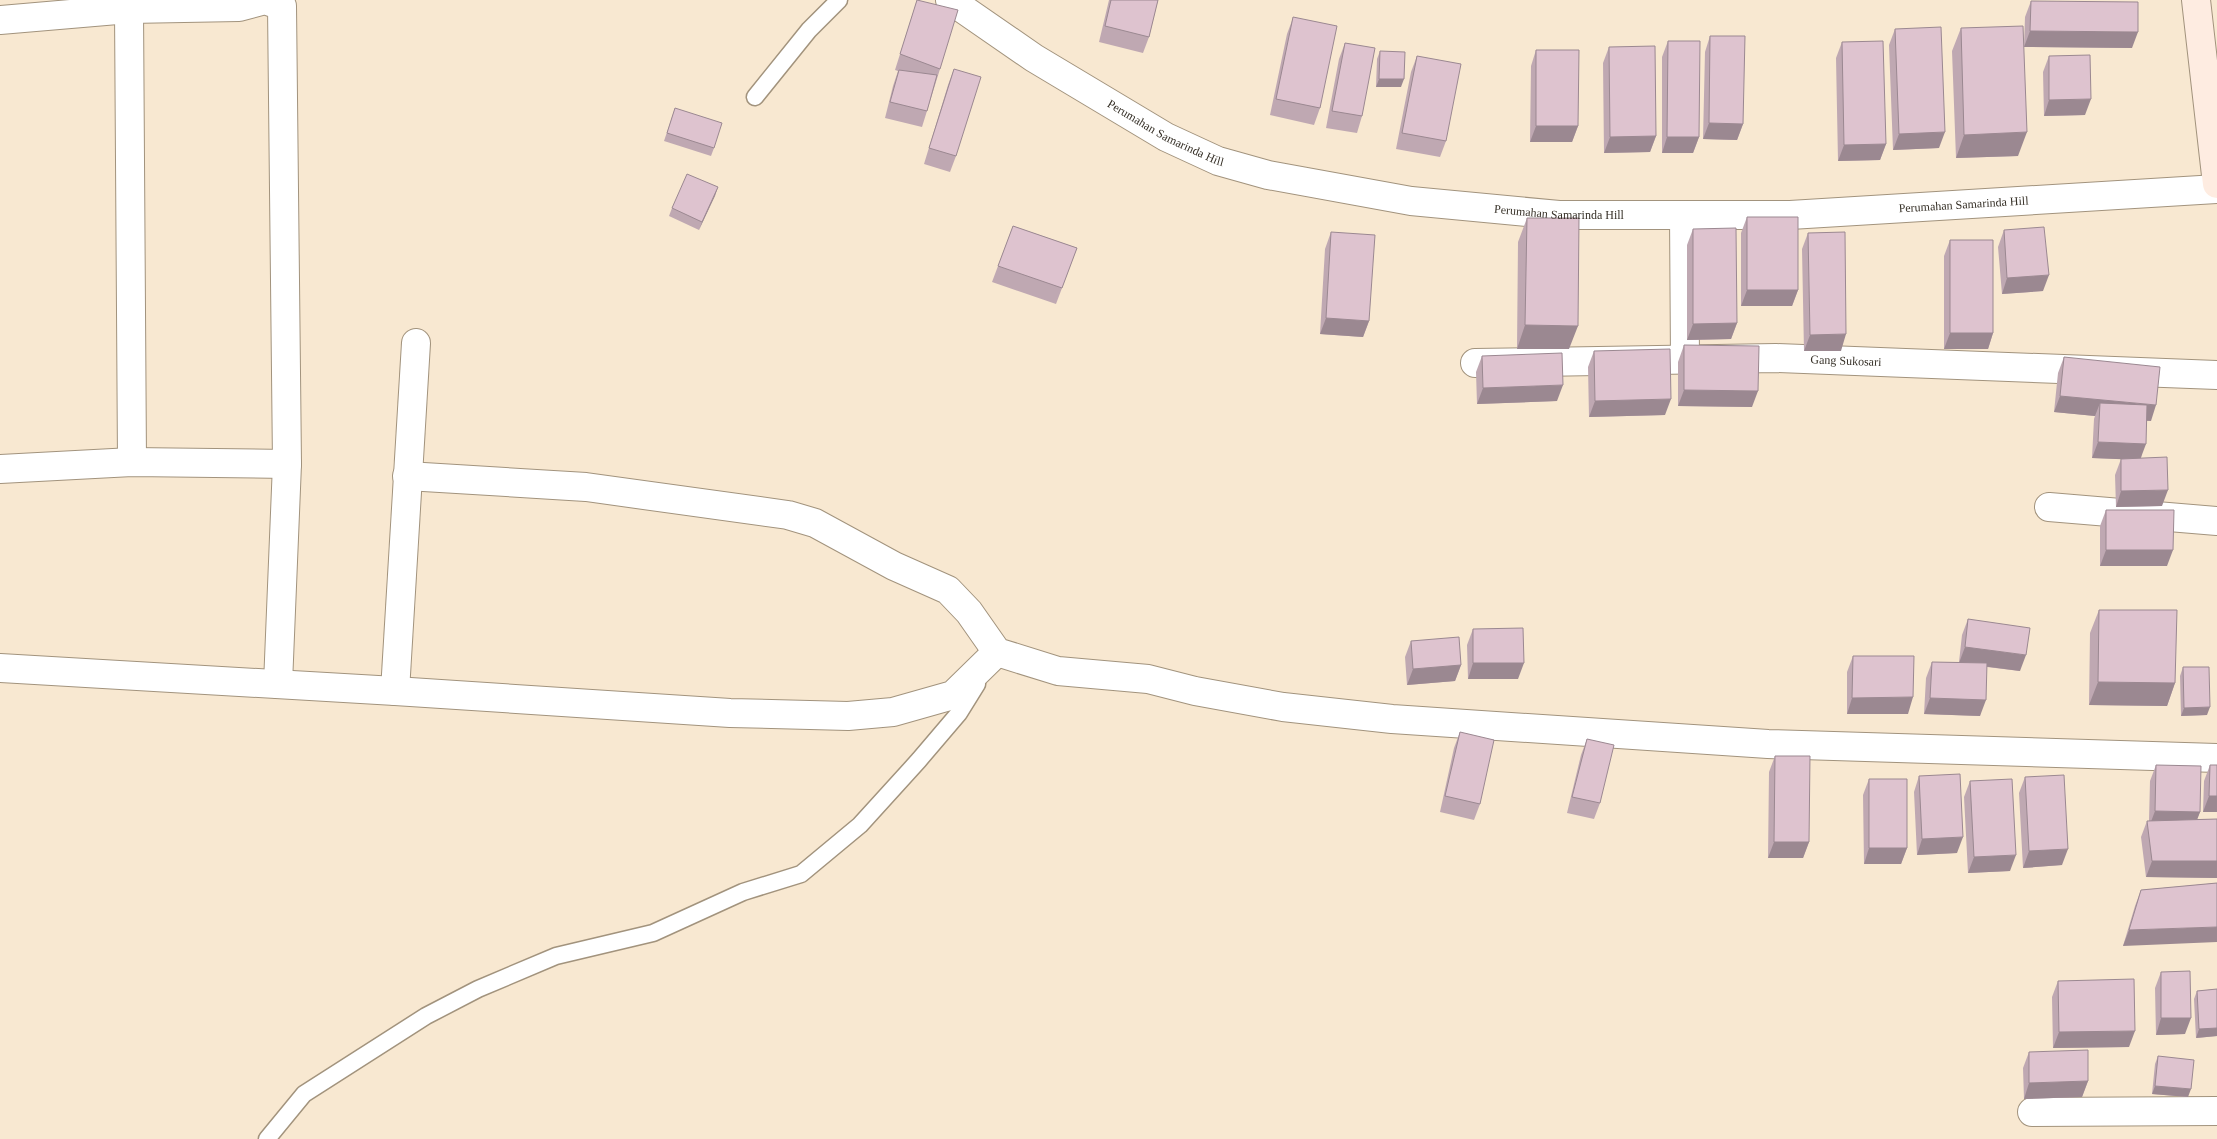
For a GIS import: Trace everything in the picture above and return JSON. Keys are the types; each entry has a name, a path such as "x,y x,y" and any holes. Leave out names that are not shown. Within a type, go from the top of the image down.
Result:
{"main road":[{"path":"2196,0 2217,184"}],"street":[{"path":"0,20 129,10 239,7 265,0 282,6 287,464 278,684"},
{"name":"Perumahan Samarinda Hill","path":"950,0 1034,58 1166,137 1218,161 1268,175 1411,200 1559,215 1790,215 2217,189"},
{"path":"129,10 132,462"},
{"path":"1684,215 1685,359"},
{"path":"395,691 416,343"},
{"name":"Gang Sukosari","path":"1475,363 1776,358 2217,375"},
{"path":"0,470 132,462 287,464"},
{"path":"407,476 586,486 764,510 816,523 894,566 948,590 969,612 997,652 1058,671 1148,679 1195,691 1283,707 1392,720 1768,744 2217,758"},
{"path":"2049,507 2217,521"},
{"path":"0,668 730,713 848,716 893,712 953,695 997,652"},
{"path":"2032,1112 2217,1112"}],"lane":[{"path":"755,97 808,30 839,0"},
{"path":"268,1139 304,1094 426,1016 478,989 556,956 653,933 743,892 801,874 860,825 920,760 958,713 997,652"}],"building":[{"path":"917,0 958,10 940,69 900,54"},
{"path":"1111,0 1158,0 1149,37 1105,26"},
{"path":"2031,1 2138,2 2138,32 2030,31"},
{"path":"1293,17 1337,26 1320,108 1276,99"},
{"path":"2023,26 2027,132 1964,135 1961,28"},
{"path":"1941,27 1945,132 1899,134 1895,29"},
{"path":"1710,36 1745,36 1743,124 1709,123"},
{"path":"1668,41 1700,41 1699,137 1667,137"},
{"path":"1883,41 1886,144 1844,145 1842,42"},
{"path":"1345,43 1375,48 1362,116 1332,111"},
{"path":"1655,46 1656,136 1610,137 1609,47"},
{"path":"1536,50 1579,50 1578,126 1536,126"},
{"path":"1380,51 1405,52 1404,79 1379,79"},
{"path":"2090,55 2091,99 2049,100 2049,56"},
{"path":"1417,56 1461,64 1446,141 1402,133"},
{"path":"954,69 981,77 956,156 929,148"},
{"path":"899,70 937,75 927,111 890,102"},
{"path":"675,108 722,123 714,148 667,133"},
{"path":"687,174 718,187 702,222 672,208"},
{"path":"1747,217 1798,217 1798,290 1747,290"},
{"path":"1527,218 1579,218 1578,326 1525,325"},
{"path":"1013,226 1077,248 1062,288 998,266"},
{"path":"2044,227 2049,275 2007,278 2004,230"},
{"path":"1736,228 1737,323 1693,324 1693,229"},
{"path":"1331,232 1375,235 1369,321 1326,318"},
{"path":"1845,232 1846,334 1810,335 1808,233"},
{"path":"1950,240 1993,240 1993,333 1950,333"},
{"path":"1684,345 1759,346 1758,391 1684,390"},
{"path":"1670,349 1671,399 1595,401 1594,351"},
{"path":"1562,353 1563,385 1483,388 1482,356"},
{"path":"2064,357 2160,367 2156,405 2060,396"},
{"path":"2100,403 2147,405 2146,444 2098,442"},
{"path":"2167,457 2168,490 2121,491 2121,459"},
{"path":"2106,510 2174,510 2173,550 2106,550"},
{"path":"2099,610 2177,610 2175,683 2098,682"},
{"path":"1968,619 2030,628 2026,655 1965,647"},
{"path":"1523,628 1524,663 1473,663 1473,629"},
{"path":"1459,637 1461,665 1413,669 1411,641"},
{"path":"1853,656 1914,656 1913,697 1852,698"},
{"path":"1932,662 1987,663 1986,700 1930,698"},
{"path":"2183,667 2209,667 2210,707 2184,708"},
{"path":"1460,732 1494,740 1480,804 1445,796"},
{"path":"1587,739 1614,745 1600,803 1572,797"},
{"path":"1775,756 1810,756 1809,842 1774,842"},
{"path":"2156,765 2201,766 2200,812 2155,811"},
{"path":"2210,765 2217,765 2217,796 2209,796"},
{"path":"1960,774 1963,837 1922,839 1919,776"},
{"path":"2064,775 2068,849 2029,851 2025,777"},
{"path":"1869,779 1907,779 1907,848 1869,848"},
{"path":"2012,779 2016,855 1974,857 1970,781"},
{"path":"2217,819 2217,861 2152,861 2147,821"},
{"path":"2217,883 2217,927 2129,930 2141,890"},
{"path":"2190,971 2191,1018 2161,1018 2161,972"},
{"path":"2134,979 2135,1031 2059,1032 2058,981"},
{"path":"2217,989 2217,1028 2199,1029 2197,991"},
{"path":"2088,1050 2088,1081 2029,1083 2029,1052"},
{"path":"2158,1056 2194,1060 2191,1089 2155,1086"}]}
